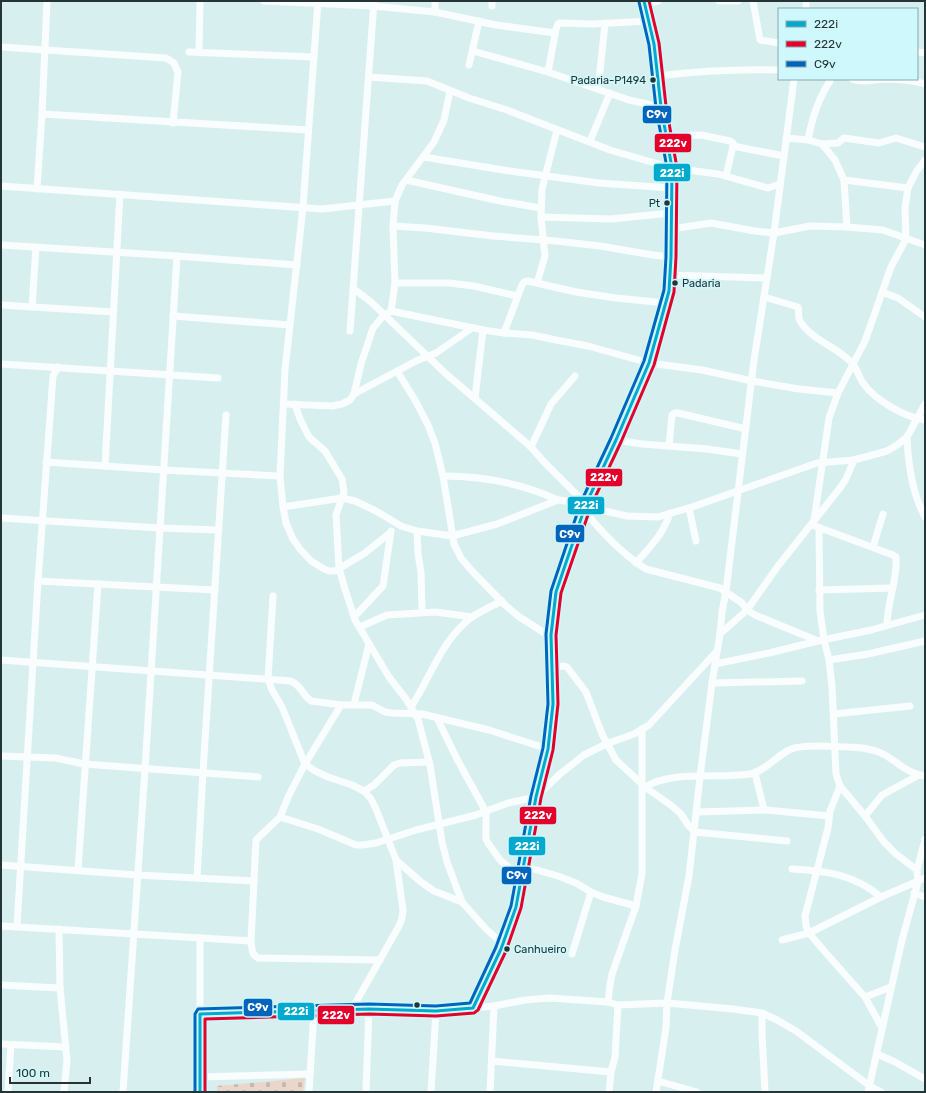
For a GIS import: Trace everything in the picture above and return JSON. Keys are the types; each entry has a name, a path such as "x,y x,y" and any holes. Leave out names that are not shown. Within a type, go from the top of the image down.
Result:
{"street":[{"path":"37,189 47,1"},
{"path":"199,52 200,1"},
{"path":"264,1 373,4 435,12 555,33"},
{"path":"435,1 435,12"},
{"path":"473,1008 503,944 516,907 536,797 548,749 553,704 551,635 556,592 585,507 649,363 669,291 672,168 661,107 654,44 644,3 658,1"},
{"path":"719,1 738,1"},
{"path":"753,1 760,40 778,43"},
{"path":"318,2 303,207 286,370 280,476 283,507 286,524 300,549 311,561 329,571 335,571 365,553 390,534"},
{"path":"350,331 373,4"},
{"path":"469,65 480,21"},
{"path":"548,72 558,24 605,24 648,21"},
{"path":"598,90 605,24"},
{"path":"1,47 166,58 174,63 178,72 173,123"},
{"path":"473,51 548,72 629,100 661,107"},
{"path":"189,52 313,57"},
{"path":"658,76 682,73 778,70"},
{"path":"369,77 427,81 450,91 508,110 623,154 672,168 695,170 726,176 768,188 780,184"},
{"path":"656,1092 666,1028 667,1003 695,832 700,777 726,591 754,360 774,233 794,80"},
{"path":"808,140 815,110 828,80"},
{"path":"854,80 870,80"},
{"path":"908,80 925,84"},
{"path":"391,311 395,283 392,226 396,201 399,191 406,180 434,142 444,120 450,91"},
{"path":"590,142 610,93"},
{"path":"42,114 308,130"},
{"path":"537,283 545,256 541,217 542,189 557,130"},
{"path":"667,136 701,135 730,141 733,146 726,176"},
{"path":"786,138 808,140 822,144 838,144 844,138 879,143 896,138 925,147"},
{"path":"822,144 834,160 844,180 847,227"},
{"path":"733,146 784,156"},
{"path":"424,157 599,184 672,188"},
{"path":"813,523 830,418 838,393 854,365 865,341 891,267 906,239 905,208 908,188 916,172 925,160"},
{"path":"406,180 500,201 541,208"},
{"path":"844,180 908,188"},
{"path":"1,186 322,209 335,209 360,204 396,201"},
{"path":"105,466 120,194"},
{"path":"541,217 611,220 671,213"},
{"path":"671,229 711,223 774,233 810,226 847,227 883,230 925,245"},
{"path":"392,226 600,246 671,257"},
{"path":"1,245 177,256 297,266"},
{"path":"32,307 36,247"},
{"path":"123,1092 177,256"},
{"path":"669,275 767,278"},
{"path":"504,334 524,282 528,281 576,292 666,303"},
{"path":"395,283 449,283 474,286 518,296"},
{"path":"354,288 371,302 444,373 512,429 531,447 585,507 598,528 614,545 636,563 646,569 720,588 742,604 747,610 777,625 821,640"},
{"path":"882,292 898,298 925,317"},
{"path":"764,297 798,307 799,319 802,324 814,336 854,365 862,382 877,398 917,419 925,420"},
{"path":"1,305 113,312"},
{"path":"284,404 337,405 350,400 354,394 361,364 373,328 384,315 391,311 504,334 532,335 581,345 649,363 702,370 799,389 838,393"},
{"path":"173,316 290,324"},
{"path":"354,394 396,371 427,356 436,354 472,328"},
{"path":"475,398 483,330"},
{"path":"1,364 218,378"},
{"path":"48,366 53,376"},
{"path":"16,926 46,462 53,376 58,367"},
{"path":"396,371 415,400 428,425 435,443 443,476 452,536 461,558 518,616 546,634 551,635"},
{"path":"531,447 551,404 575,376"},
{"path":"295,404 300,419 309,437 325,451 342,479 344,492 336,515 339,568 354,617 390,677 418,719 429,762 438,824 447,862 462,902 486,929 503,944"},
{"path":"443,476 460,476 506,483 585,507 627,516 658,517 689,508 822,461 854,460 887,451 898,445 907,437 925,404"},
{"path":"669,446 672,415 675,413 746,429"},
{"path":"197,878 226,415"},
{"path":"907,437 913,481 920,509 925,518"},
{"path":"616,440 742,454"},
{"path":"720,634 747,610 778,566 840,488 846,479 854,460"},
{"path":"46,462 280,476"},
{"path":"283,507 342,498 355,501 376,511 401,526 417,531 452,536 497,524 558,500"},
{"path":"689,508 696,541"},
{"path":"636,563 662,533 670,513"},
{"path":"873,547 883,514"},
{"path":"1,518 159,528 219,530"},
{"path":"354,617 383,586 393,522"},
{"path":"813,523 819,528 873,547 896,557 888,626"},
{"path":"819,528 821,640 829,660 834,714 836,774 840,786 891,849 917,870"},
{"path":"417,531 422,612"},
{"path":"38,581 215,590"},
{"path":"78,870 84,764 93,667 98,584"},
{"path":"819,590 892,588"},
{"path":"272,596 268,678 305,764 328,777 352,785 364,791 371,799 376,809 396,860 403,910 402,918 396,932 352,1010"},
{"path":"413,710 419,694 444,646 472,617 502,601"},
{"path":"360,627 387,615 436,612 472,617"},
{"path":"715,664 888,626 925,615"},
{"path":"829,660 868,654 925,641"},
{"path":"354,704 370,644"},
{"path":"280,818 318,829 356,845 376,843 438,824 486,812 508,803 536,797 560,774 584,755 606,744 634,734 649,725 717,651"},
{"path":"1,660 268,678 291,681 297,684 307,699 311,701 341,705 372,705 385,712 392,713 413,710 437,718 489,730 548,749"},
{"path":"552,670 564,666 572,673 586,692 606,744 616,760 644,786 681,814 688,825 695,832 787,841"},
{"path":"712,683 802,681"},
{"path":"341,705 305,764 289,795 280,818 256,840 251,941 252,952 254,956 258,958 380,960"},
{"path":"834,714 910,706"},
{"path":"437,718 457,759 486,812 486,839 488,844 500,860 521,880"},
{"path":"608,1002 612,974 636,906 642,874 644,786 642,729"},
{"path":"644,786 659,780 755,773 789,749 803,747 835,746 862,748 883,754 899,766 922,776"},
{"path":"1,756 27,758 35,756 55,758 84,764 258,777"},
{"path":"364,791 374,785 394,765 400,763 429,762"},
{"path":"755,773 764,810"},
{"path":"865,816 882,795 922,776"},
{"path":"840,786 829,816 828,828 805,916 806,926 809,933 865,997 882,1028"},
{"path":"697,812 764,810 829,816"},
{"path":"869,1089 891,987 918,882 917,870 925,839"},
{"path":"396,860 421,882 434,891 462,902"},
{"path":"1,865 137,875 254,881"},
{"path":"523,866 558,876 576,883 603,897 636,906"},
{"path":"792,869 831,872 852,878 881,897"},
{"path":"782,940 809,933 881,897 925,878"},
{"path":"572,954 591,892"},
{"path":"914,894 925,897"},
{"path":"1,926 251,941"},
{"path":"59,929 60,988 67,1060 64,1092"},
{"path":"200,938 200,1092"},
{"path":"1,985 60,988"},
{"path":"865,997 891,987"},
{"path":"200,1014 369,1009 436,1011 494,1006 526,1000 550,998 608,1002 618,1005 667,1003 733,1009 762,1013 777,1020 796,1031 869,1089 881,1092"},
{"path":"609,1092 611,1072 615,1057 618,1005"},
{"path":"490,1092 494,1006"},
{"path":"366,1092 369,1009"},
{"path":"309,1092 314,1011"},
{"path":"431,1092 436,1011"},
{"path":"762,1013 765,1092"},
{"path":"1,1044 66,1047"},
{"path":"8,1092 11,1045"},
{"path":"877,1054 895,1062 925,1079"},
{"path":"492,1061 611,1072"},
{"path":"200,1077 310,1074"},
{"path":"658,1080 697,1092"}],"green space":[{"path":"305,1078 303,1092 217,1092 217,1086"}],"transit line":[{"name":"222i","path":"200,1092 200,1014 369,1009 436,1011 473,1008 501,949 516,907 536,797 548,749 553,704 551,635 556,592 586,504 616,440 649,363 669,291 672,168 661,107 654,44 644,1"},
{"name":"222v","path":"205,1092 205,1019 369,1014 436,1016 474,1013 478,1010 506,951 521,908 541,798 553,750 558,704 556,635 561,593 591,506 621,442 654,365 674,292 677,168 666,106 659,43 649,1"},
{"name":"C9v","path":"195,1092 195,1014 198,1009 369,1004 436,1006 470,1003 496,947 511,906 531,796 543,748 548,704 546,634 551,591 581,502 611,438 644,361 664,290 667,168 656,108 649,45 639,2"}],"place":[{"name":"Padaria-P1494","path":"653,80"},
{"name":"Pt","path":"667,203"},
{"name":"Padaria","path":"675,283"},
{"name":"Canhueiro","path":"507,949"}]}
